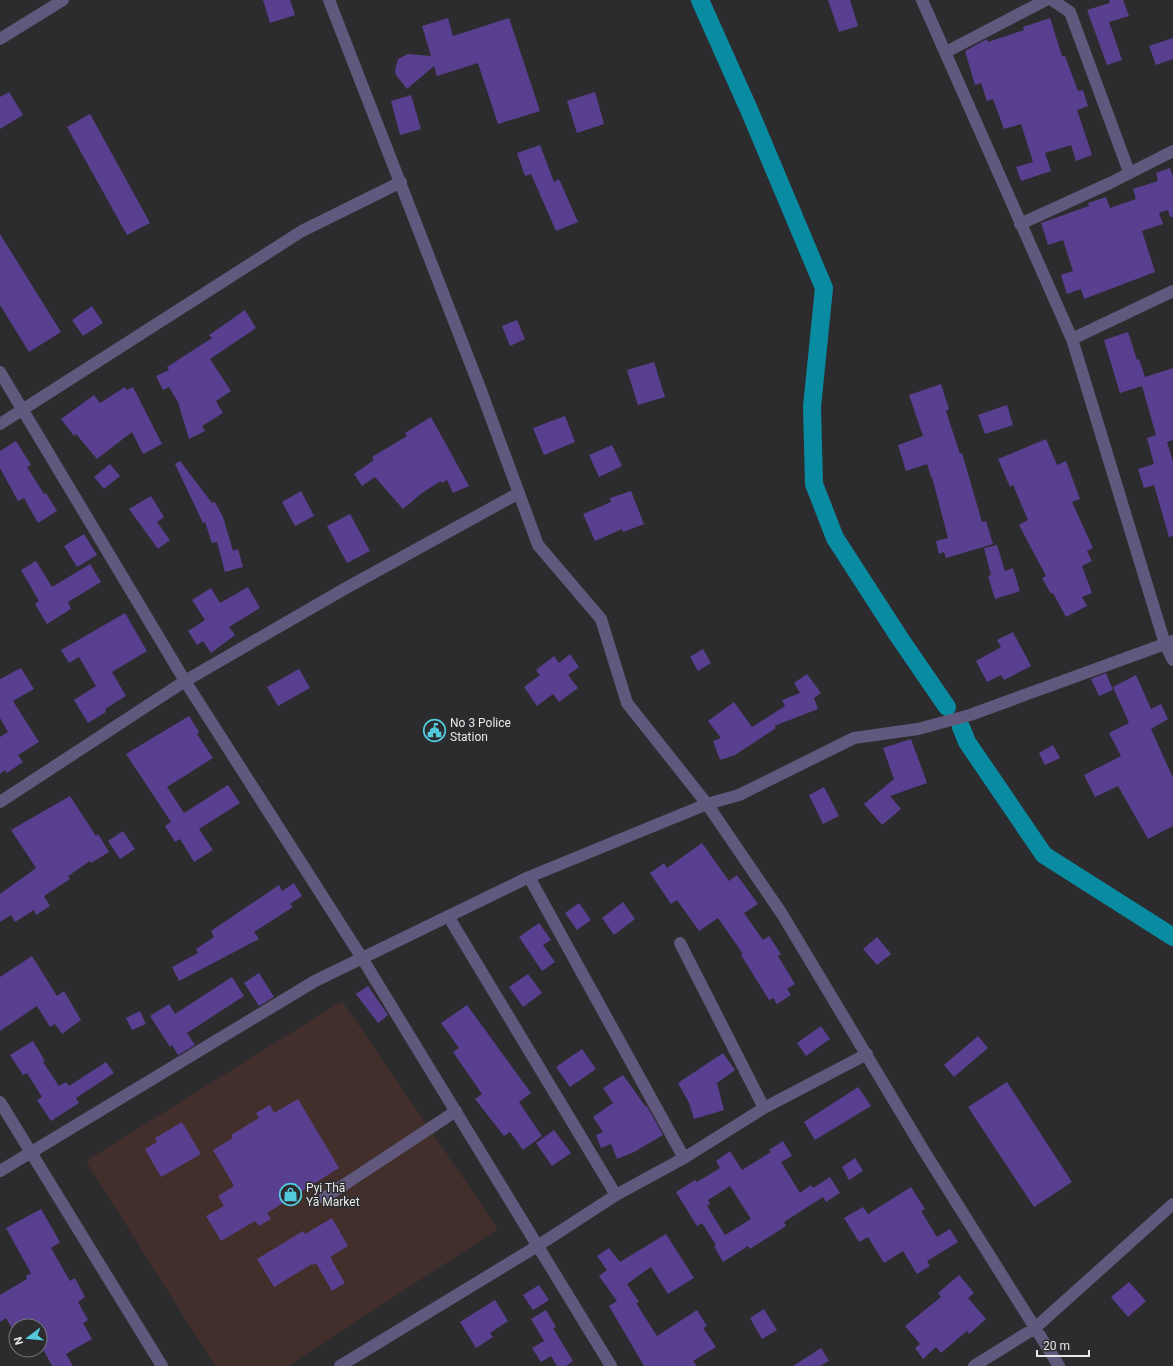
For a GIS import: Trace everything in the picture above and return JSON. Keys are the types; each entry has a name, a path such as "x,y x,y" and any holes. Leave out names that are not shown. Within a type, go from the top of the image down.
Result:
{"street":[{"path":"0,39 63,0"},
{"path":"329,0 480,388 538,545 601,619 627,703 707,804 782,914 1059,1366"},
{"path":"922,0 1072,339 1169,642 1173,660"},
{"path":"946,52 1046,0"},
{"path":"1052,0 1070,12 1129,172"},
{"path":"1020,224 1110,183 1129,172 1173,151"},
{"path":"0,424 302,231 401,182"},
{"path":"1072,339 1173,291"},
{"path":"0,372 185,681 362,958 611,1366"},
{"path":"0,802 185,681 346,588 519,493"},
{"path":"0,1171 315,981 529,877 707,804 739,795 854,738 918,729 970,715 1169,642"},
{"path":"529,877 684,1158"},
{"path":"448,916 616,1195"},
{"path":"680,943 764,1108"},
{"path":"340,1366 538,1245 616,1195 684,1158 764,1108 867,1054"},
{"path":"0,1102 162,1366"},
{"path":"324,1198 456,1111"},
{"path":"974,1366 1035,1328 1173,1204"}],"shaded area":[{"name":"Pyi Thā Yā Market","path":"342,1001 498,1229 288,1366 215,1366 86,1161"}],"building":[{"path":"263,0 290,0 295,15 270,23"},
{"path":"828,0 850,0 858,26 839,32"},
{"path":"1109,0 1123,0 1129,16 1109,22 1122,60 1107,65 1087,10 1110,3"},
{"path":"448,18 453,36 509,18 540,111 498,124 478,63 437,76 434,66 407,89 396,75 395,70 398,59 408,54 431,56 422,26"},
{"path":"1050,18 1062,56 1065,56 1078,91 1083,90 1088,106 1077,110 1092,155 1076,161 1071,145 1045,153 1051,171 1021,181 1016,167 1033,162 1021,124 1004,129 993,99 987,101 981,83 975,85 965,51 987,39 988,42 1024,30 1023,27"},
{"path":"1173,38 1173,59 1156,65 1149,46"},
{"path":"9,92 23,115 0,129 0,97"},
{"path":"595,92 604,124 577,133 567,101"},
{"path":"411,95 421,129 400,135 391,101"},
{"path":"90,114 150,223 127,235 67,127"},
{"path":"540,145 554,182 559,179 578,222 556,231 531,174 525,176 517,153"},
{"path":"1170,168 1173,177 1173,217 1170,217 1168,210 1159,213 1163,224 1142,231 1155,272 1084,299 1081,289 1067,294 1061,275 1073,271 1063,240 1048,245 1041,223 1089,206 1088,203 1106,197 1110,208 1136,199 1133,189 1158,181 1156,173"},
{"path":"0,234 61,332 29,352 0,305"},
{"path":"92,306 103,323 83,336 72,320"},
{"path":"245,310 256,328 210,359 231,391 216,401 223,413 202,426 205,431 189,439 178,402 169,387 163,390 156,376 169,370 167,367 212,338 209,335"},
{"path":"517,320 525,339 510,346 502,326"},
{"path":"1128,332 1137,360 1139,359 1145,377 1173,368 1173,440 1167,442 1173,461 1173,536 1169,537 1154,485 1144,488 1138,469 1154,464 1147,438 1156,435 1142,386 1120,393 1104,340"},
{"path":"654,362 665,397 638,405 627,370"},
{"path":"941,384 949,409 946,411 960,454 962,453 982,522 986,521 993,544 946,558 944,552 939,554 936,541 948,538 932,477 927,464 906,471 898,445 923,436 909,395"},
{"path":"125,387 127,390 133,387 162,444 143,454 132,432 97,459 76,434 74,436 61,419 94,395 100,403"},
{"path":"1007,405 1013,425 985,434 978,415"},
{"path":"565,416 575,442 544,455 533,428"},
{"path":"431,417 469,486 453,493 447,480 442,483 441,481 422,493 403,509 375,477 362,486 354,474 374,460 372,457 407,436 405,433"},
{"path":"1046,439 1057,465 1066,461 1080,499 1072,502 1093,548 1087,551 1092,561 1082,566 1092,593 1082,597 1087,606 1066,617 1053,593 1051,594 1042,578 1046,576 1019,525 1028,520 1013,485 1010,487 998,459"},
{"path":"16,441 31,465 27,467 57,511 38,523 24,498 18,501 0,468 0,451"},
{"path":"612,445 622,466 599,477 589,455"},
{"path":"180,461 212,503 215,502 223,517 233,551 238,549 243,567 225,572 217,542 212,543 205,522 203,523 175,464"},
{"path":"110,464 120,476 104,489 94,477"},
{"path":"301,491 314,516 295,526 282,502"},
{"path":"631,491 644,524 623,532 622,529 595,541 583,514 611,502 610,498"},
{"path":"151,496 164,517 157,522 170,540 158,549 129,509"},
{"path":"350,514 370,551 347,563 327,526"},
{"path":"84,534 97,555 77,567 64,546"},
{"path":"997,545 1005,571 1013,568 1020,591 995,599 988,576 991,575 984,548"},
{"path":"36,561 52,587 90,564 101,582 68,602 71,609 47,624 35,604 39,601 21,570"},
{"path":"248,587 260,608 229,627 235,635 211,653 203,641 197,645 188,631 205,620 192,600 211,588 220,603"},
{"path":"125,613 147,651 112,672 126,696 105,709 106,712 88,723 74,700 96,686 79,657 69,663 61,650"},
{"path":"1013,632 1031,666 1004,680 1001,675 987,682 976,661 1001,647 997,640"},
{"path":"703,649 711,663 698,671 690,657"},
{"path":"570,654 579,667 568,675 578,688 559,702 553,694 537,706 524,687 540,675 536,670 554,656 559,663"},
{"path":"21,668 34,689 13,701 39,742 18,755 23,762 7,773 5,770 0,774 0,737 8,732 0,718 0,679"},
{"path":"299,669 310,688 278,706 267,687"},
{"path":"1106,673 1113,690 1099,696 1091,679"},
{"path":"807,674 821,693 814,698 818,709 774,726 776,728 735,755 720,760 713,741 721,738 708,721 734,702 752,727 785,706 782,700 800,693 794,683"},
{"path":"1136,675 1151,709 1161,704 1168,719 1151,729 1173,778 1173,826 1148,839 1118,786 1095,797 1084,775 1121,756 1109,733 1129,723 1113,687"},
{"path":"189,716 199,732 197,734 213,758 167,787 184,813 228,785 240,803 199,829 213,850 194,862 180,839 175,842 165,826 171,822 126,754"},
{"path":"911,739 927,783 890,796 901,809 882,825 864,804 894,779 883,748"},
{"path":"1053,745 1060,758 1045,765 1039,753"},
{"path":"824,787 839,816 823,824 809,795"},
{"path":"70,796 96,836 98,834 109,852 91,863 90,861 68,876 70,879 44,896 50,906 36,915 34,910 15,922 11,915 0,922 0,894 36,868 11,830"},
{"path":"123,831 135,849 120,859 108,841"},
{"path":"702,843 729,881 737,875 758,904 744,913 763,940 769,936 781,954 778,956 795,984 787,989 791,995 777,1004 773,998 769,1000 741,955 743,954 718,918 699,931 677,900 671,904 650,873 664,863 667,868"},
{"path":"294,883 302,896 290,904 293,907 254,932 259,939 179,981 172,967 198,953 196,949 214,937 211,931 279,885 282,891"},
{"path":"623,902 635,919 614,935 602,918"},
{"path":"579,903 591,920 577,930 565,913"},
{"path":"539,923 551,940 543,945 555,962 542,971 519,937"},
{"path":"877,937 891,954 877,965 863,949"},
{"path":"32,956 57,996 64,991 81,1020 62,1034 55,1024 50,1027 37,1006 0,1031 0,977"},
{"path":"259,973 274,997 259,1006 244,983"},
{"path":"528,974 542,993 523,1007 509,987"},
{"path":"232,977 244,996 187,1033 195,1045 178,1055 172,1045 170,1047 150,1016 169,1004 175,1014"},
{"path":"368,986 388,1015 378,1023 356,994"},
{"path":"467,1005 531,1093 519,1102 542,1136 523,1150 510,1132 504,1136 475,1099 482,1094 453,1052 459,1048 441,1023"},
{"path":"140,1011 146,1024 132,1030 126,1018"},
{"path":"821,1026 830,1039 806,1056 797,1043"},
{"path":"978,1036 988,1048 954,1077 944,1065"},
{"path":"33,1041 45,1061 43,1062 59,1086 66,1082 69,1086 106,1062 114,1073 76,1098 79,1103 51,1121 37,1100 42,1097 27,1073 23,1075 10,1055"},
{"path":"582,1049 596,1069 570,1087 556,1067"},
{"path":"723,1053 735,1070 717,1083 724,1110 694,1119 689,1103 678,1083"},
{"path":"623,1075 646,1107 647,1106 663,1135 634,1152 617,1159 611,1144 601,1148 596,1135 603,1132 593,1117 613,1103 603,1088"},
{"path":"1007,1082 1072,1182 1034,1207 968,1107"},
{"path":"858,1087 871,1106 815,1140 804,1122"},
{"path":"298,1099 339,1168 267,1213 271,1219 259,1226 255,1221 221,1241 206,1216 224,1206 218,1196 234,1186 213,1150 233,1138 231,1135 259,1118 256,1113 270,1105 274,1113"},
{"path":"182,1122 201,1154 161,1177 145,1149 157,1142 155,1138"},
{"path":"554,1130 571,1153 552,1166 536,1143"},
{"path":"783,1141 792,1156 781,1162 800,1193 811,1185 813,1188 830,1177 840,1193 826,1202 823,1197 784,1222 786,1226 750,1249 748,1246 723,1262 714,1246 716,1245 702,1223 697,1226 676,1192 695,1180 697,1182 720,1168 716,1161 730,1151 742,1170 771,1152 769,1150","holes":["730,1186 751,1219 725,1235 707,1206 710,1204 708,1200"]},
{"path":"855,1158 863,1171 849,1180 842,1167"},
{"path":"911,1187 925,1209 921,1211 937,1237 950,1229 958,1242 927,1261 930,1266 917,1274 903,1251 884,1263 868,1237 859,1242 844,1218 863,1207 868,1214"},
{"path":"41,1209 60,1242 51,1248 70,1281 75,1278 85,1297 78,1302 88,1320 83,1323 92,1339 66,1354 73,1366 52,1366 48,1358 48,1318 8,1318 8,1321 6,1318 0,1322 0,1295 27,1279 26,1276 31,1273 6,1228"},
{"path":"332,1218 348,1246 330,1257 345,1283 332,1291 316,1263 274,1287 257,1259 303,1231 305,1234"},
{"path":"666,1234 694,1278 668,1294 651,1267 627,1284 639,1302 636,1303 657,1336 697,1310 707,1326 703,1328 716,1347 693,1361 697,1366 644,1366 609,1306 617,1301 599,1276 607,1270 597,1256 609,1248 620,1262"},
{"path":"959,1275 974,1293 968,1298 986,1319 969,1334 967,1331 941,1353 936,1347 923,1359 915,1348 920,1344 905,1326 941,1297 938,1293"},
{"path":"1129,1282 1146,1301 1128,1317 1111,1297"},
{"path":"539,1285 549,1300 533,1310 523,1295"},
{"path":"495,1300 508,1321 490,1333 493,1337 476,1348 460,1322"},
{"path":"764,1309 777,1330 762,1339 750,1318"},
{"path":"546,1310 556,1327 553,1328 573,1361 566,1366 557,1366 551,1356 541,1362 532,1348 544,1341 531,1319"},
{"path":"821,1348 829,1361 820,1366 793,1366"}],"waterway":[{"path":"700,0 750,112 824,288 812,407 814,484 835,538 899,637 947,707"},
{"path":"961,727 967,742 1044,855 1173,937"}],"place":[{"name":"No 3 Police Station","path":"434,730"},
{"name":"Pyi Thā Yā Market","path":"291,1195"}]}
